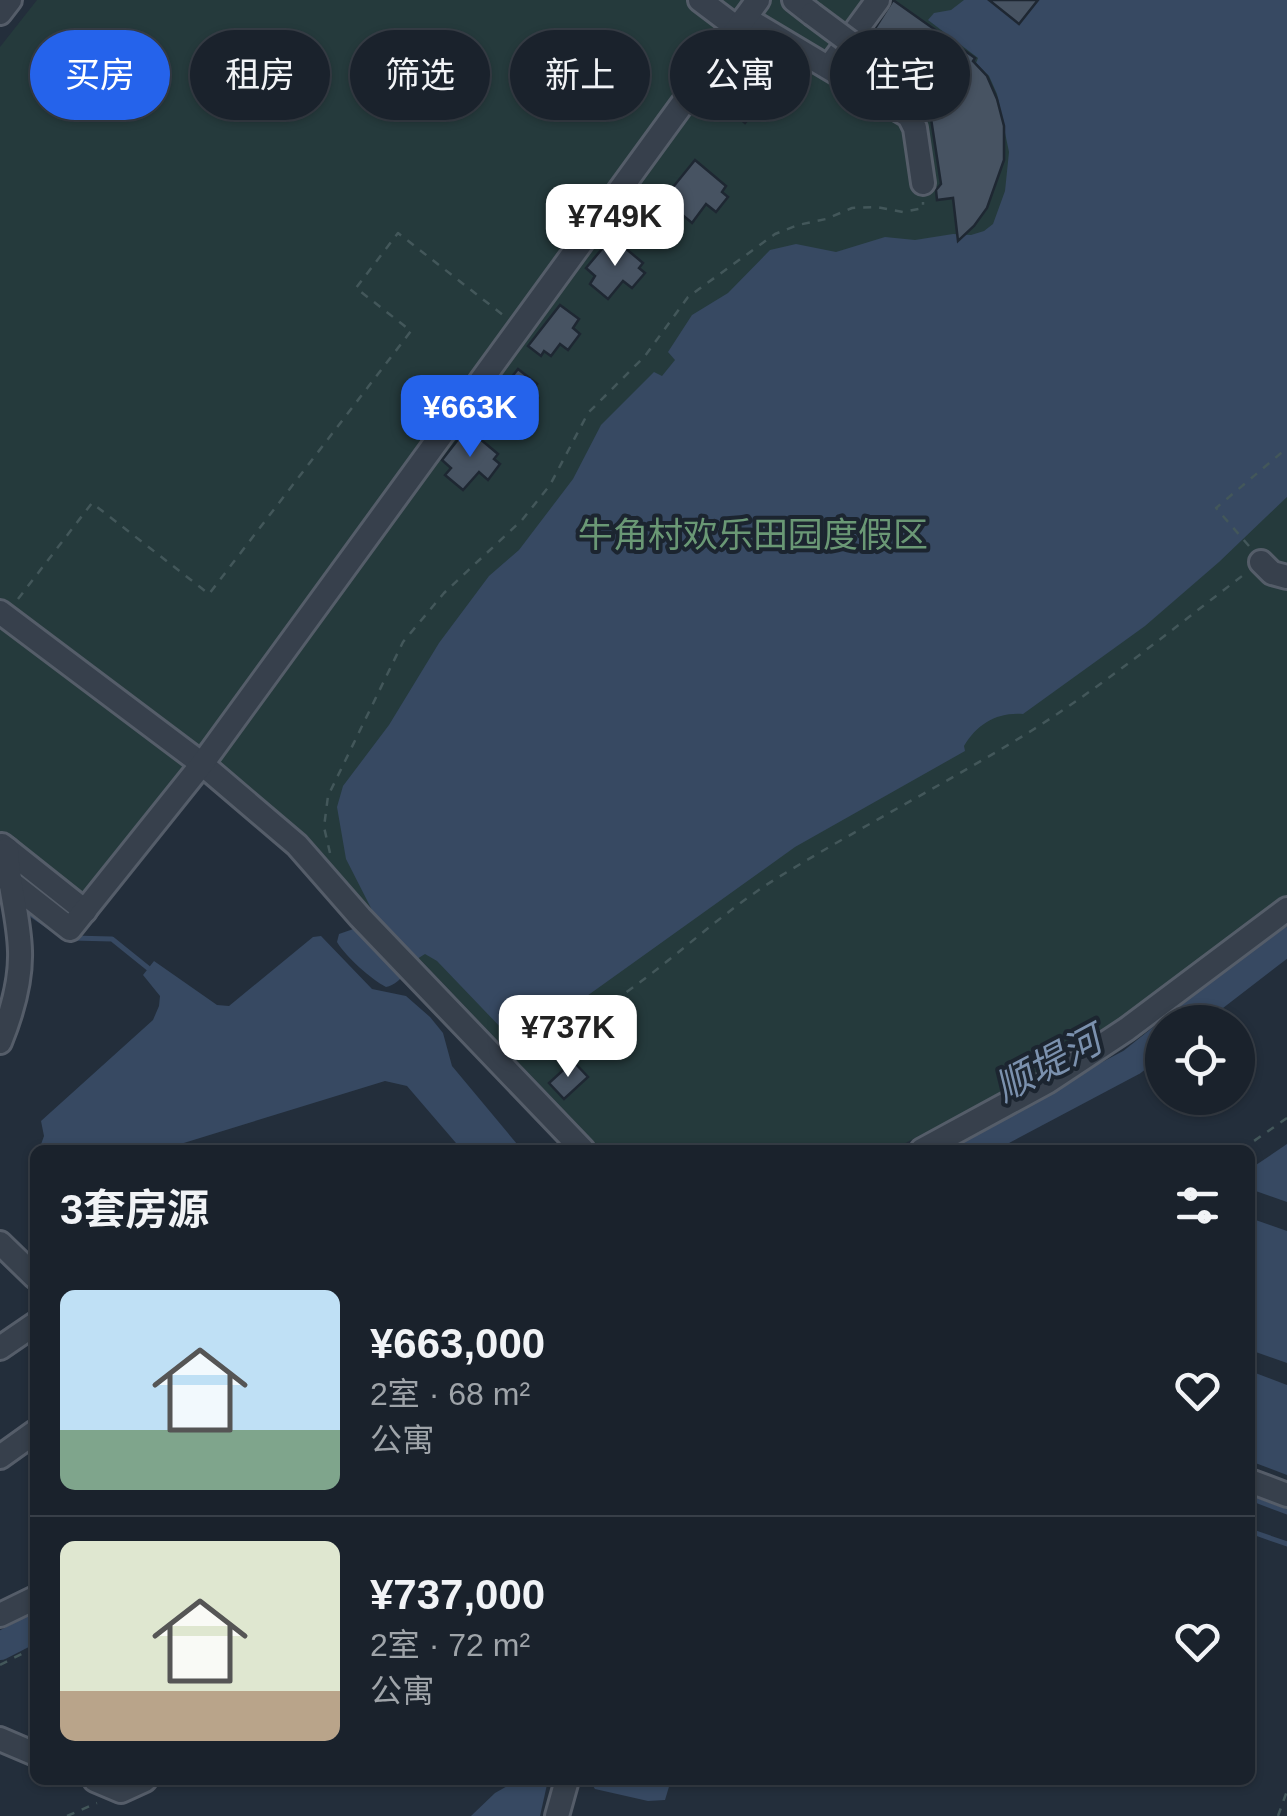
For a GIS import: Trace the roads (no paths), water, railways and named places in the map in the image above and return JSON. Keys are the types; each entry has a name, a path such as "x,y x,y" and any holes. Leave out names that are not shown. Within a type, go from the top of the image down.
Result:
{"street":[{"path":"0,13 10,0"},
{"path":"700,0 747,15 830,67"},
{"path":"857,30 878,0"},
{"path":"803,7 834,30"},
{"path":"78,920 202,764 747,15"},
{"path":"911,120 922,184"},
{"path":"1254,553 1272,573 1287,577"},
{"path":"3,614 202,764 297,845 360,917 577,1145"},
{"path":"4,846 78,920"},
{"path":"0,1042 20,965 19,938 4,877 4,846"},
{"path":"4,877 78,920"},
{"path":"931,1145 1048,1082 1287,909"},
{"path":"0,1243 30,1272"},
{"path":"0,1348 30,1327"},
{"path":"0,1457 30,1436"},
{"path":"1255,1483 1287,1495"},
{"path":"0,1615 30,1600"},
{"path":"0,1738 30,1752"},
{"path":"105,1785 121,1792 135,1785"},
{"path":"557,1816 566,1785"}],"water":[{"path":"964,0 989,0 1019,24 1038,0 1287,0 1287,497 1145,626 1023,714 989,721 969,738 965,751 795,847 552,1021 516,1033 504,1031 437,961 425,954 397,982 386,987 359,967 337,942 339,934 362,926 372,910 346,859 337,807 343,786 489,576 519,550 573,479 601,425 654,372 662,376 675,360 668,352 692,315 728,293 770,250 796,244 836,252 885,237 915,240 971,235 993,224 1005,191 1009,152 997,94 989,76 976,63 978,58 970,52 970,30 941,30 928,20 934,13 951,10"},
{"path":"321,936 372,989 406,996 430,1017 443,1033 452,1066 518,1145 458,1145 407,1086 385,1081 177,1145 41,1145 44,1136 41,1121 153,1020 160,996 143,975 154,961 217,1005 229,1006 313,937"},
{"path":"1287,1144 1287,1202 1255,1191 1255,1166"},
{"path":"1255,1220 1287,1231 1287,1363 1255,1352"},
{"path":"1255,1373 1287,1385 1287,1475 1255,1463"},
{"path":"509,1785 547,1785 540,1816 471,1816"},
{"path":"592,1785 670,1785 665,1800 648,1801 595,1789"}],"waterway":[{"path":"26,911 61,935"},
{"path":"72,938 112,939 148,968"},
{"name":"顺堤河","path":"1204,1005 1287,941"},
{"name":"顺堤河","path":"975,1145 1145,1052"},
{"path":"1255,1500 1287,1512"},
{"path":"1255,1533 1287,1544"},
{"name":"顺堤河","path":"0,1646 30,1631"}],"park label":[{"name":"牛角村欢乐田园度假区","path":"753,534"}]}
